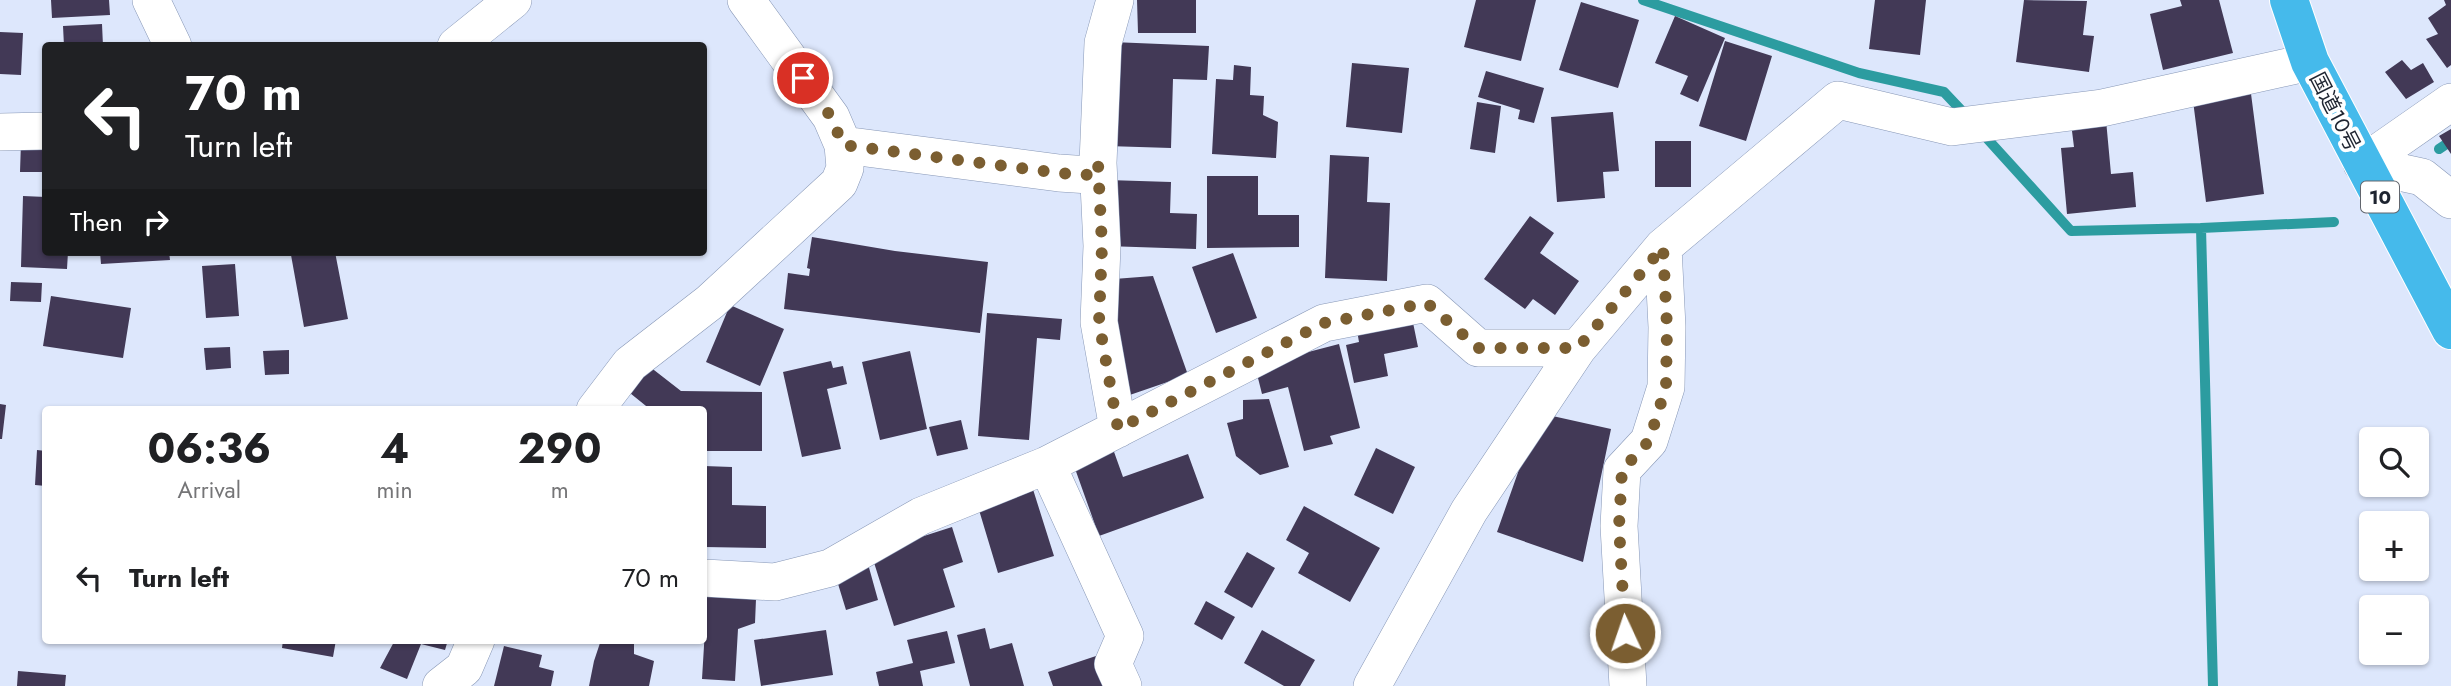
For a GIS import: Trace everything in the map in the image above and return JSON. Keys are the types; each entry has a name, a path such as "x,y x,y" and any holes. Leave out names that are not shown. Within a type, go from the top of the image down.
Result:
{"highway":[{"name":"国道10号","path":"2289,0 2310,62 2451,330"}],"street":[{"path":"151,0 171,42"},
{"path":"461,42 513,0"},
{"path":"597,406 630,364 710,302 839,183 845,168 843,145 831,117 747,0"},
{"path":"1115,0 1103,43 1098,163 1102,246 1099,322 1118,429"},
{"path":"1372,686 1469,511 1578,348 1663,247 1838,100 1952,127 2102,108 2310,62"},
{"path":"2362,164 2451,102"},
{"path":"0,132 42,131"},
{"path":"843,145 1059,173 1090,175 1098,163"},
{"path":"2362,164 2422,177 2451,200"},
{"path":"1628,686 1619,526 1622,470 1649,441 1666,387 1667,327 1663,247"},
{"path":"707,578 775,582 830,568 921,516 1047,465 1324,323 1427,303 1478,348 1578,348"},
{"path":"1047,465 1125,636 1113,664 1123,686"},
{"path":"460,665 493,644"}],"building":[{"path":"51,0 109,0 110,15 52,18"},
{"path":"1137,0 1196,0 1196,33 1138,33"},
{"path":"1476,0 1536,0 1521,61 1464,47"},
{"path":"1875,0 1926,0 1920,55 1869,49"},
{"path":"2024,0 2087,1 2083,35 2094,36 2089,72 2016,62"},
{"path":"2180,0 2219,0 2233,53 2163,70 2150,14 2182,6"},
{"path":"2444,0 2451,0 2451,65 2447,68 2426,39 2438,34 2428,18 2446,5"},
{"path":"1581,2 1639,20 1618,88 1559,70"},
{"path":"1675,16 1725,38 1698,102 1680,94 1688,76 1655,63"},
{"path":"102,24 103,42 64,42 63,26"},
{"path":"0,32 23,33 21,75 0,74"},
{"path":"1725,41 1772,56 1746,141 1699,126"},
{"path":"1112,42 1209,46 1207,80 1173,79 1171,148 1107,146"},
{"path":"2402,60 2411,70 2423,63 2434,82 2406,99 2385,72"},
{"path":"1352,63 1409,68 1402,133 1346,127"},
{"path":"1234,65 1251,67 1250,95 1264,96 1263,115 1278,122 1276,158 1212,154 1216,79 1233,80"},
{"path":"1486,71 1544,88 1534,123 1518,119 1520,110 1478,97"},
{"path":"2250,86 2264,194 2206,202 2192,93"},
{"path":"1477,102 1501,106 1495,153 1470,149"},
{"path":"1613,112 1619,171 1603,172 1605,198 1557,202 1551,117"},
{"path":"2106,120 2111,174 2133,172 2136,207 2067,214 2061,148 2074,147 2071,123"},
{"path":"2451,129 2451,154 2439,136"},
{"path":"1655,141 1691,141 1691,187 1655,187"},
{"path":"21,142 42,142 42,172 20,172"},
{"path":"1330,155 1369,157 1367,202 1390,203 1387,281 1325,278"},
{"path":"1207,176 1258,176 1258,215 1299,215 1299,247 1207,248"},
{"path":"1108,180 1171,182 1170,213 1197,214 1196,249 1106,246"},
{"path":"23,196 42,197 42,256 68,256 67,269 21,267"},
{"path":"1530,216 1554,233 1540,253 1579,281 1555,315 1533,299 1525,309 1484,279"},
{"path":"812,237 895,251 988,262 980,333 784,309 788,273 809,276 810,269 807,268"},
{"path":"1233,253 1257,318 1216,333 1192,267"},
{"path":"100,256 170,256 170,260 101,264"},
{"path":"291,256 336,256 348,319 304,327"},
{"path":"235,264 239,316 206,318 202,266"},
{"path":"1153,276 1188,375 1121,398 1114,279"},
{"path":"11,282 42,283 41,302 10,301"},
{"path":"51,296 131,308 123,358 43,346"},
{"path":"730,305 784,329 760,386 706,362"},
{"path":"1410,308 1418,347 1384,354 1388,376 1354,383 1346,345 1359,342 1355,319"},
{"path":"987,313 1062,319 1060,340 1037,338 1029,440 978,436"},
{"path":"1339,344 1360,428 1330,436 1333,444 1304,451 1288,387 1262,394 1255,366"},
{"path":"230,347 231,368 206,370 204,348"},
{"path":"289,350 289,374 265,375 263,351"},
{"path":"910,351 927,429 880,440 862,362"},
{"path":"831,361 833,368 843,366 847,384 827,389 841,449 802,457 783,372"},
{"path":"645,363 681,391 762,392 762,451 707,451 707,406 646,406 625,389"},
{"path":"1269,399 1289,467 1260,475 1236,456 1227,423 1243,419 1243,400"},
{"path":"0,404 6,405 2,439 0,439"},
{"path":"1539,413 1611,429 1583,562 1497,532"},
{"path":"961,420 968,449 937,456 929,427"},
{"path":"1376,448 1415,467 1393,514 1354,495"},
{"path":"1113,449 1123,477 1188,454 1204,498 1099,536 1073,463"},
{"path":"37,450 42,451 42,486 35,485"},
{"path":"707,466 732,467 732,505 766,506 766,548 707,547"},
{"path":"1031,483 1054,556 998,573 976,500"},
{"path":"1304,506 1380,548 1350,602 1298,573 1309,553 1286,540"},
{"path":"952,527 963,562 943,569 955,607 894,626 871,553"},
{"path":"1247,552 1275,568 1252,608 1224,592"},
{"path":"868,564 878,600 846,610 835,574"},
{"path":"707,596 756,599 755,623 738,629 735,681 702,679 704,644 707,644"},
{"path":"1206,601 1235,617 1222,640 1194,624"},
{"path":"985,628 990,649 1012,643 1024,686 970,686 957,635"},
{"path":"826,630 833,675 761,686 754,640"},
{"path":"1262,630 1315,660 1300,686 1284,686 1244,663"},
{"path":"947,631 955,663 920,671 923,686 879,686 876,672 913,663 907,640"},
{"path":"282,644 335,644 333,657 282,648"},
{"path":"393,644 421,644 407,679 380,668"},
{"path":"421,644 447,644 445,650"},
{"path":"600,644 634,644 634,654 654,661 649,686 589,686"},
{"path":"504,646 542,655 539,667 554,671 551,686 494,686"},
{"path":"1099,655 1110,686 1053,686 1048,672"},
{"path":"18,671 66,675 65,686 17,686"}],"waterway":[{"path":"1643,0 1859,73 1944,92 1961,110"},
{"path":"1982,133 2071,231 2334,222"},
{"path":"2439,149 2451,141"},
{"path":"2201,228 2213,686"}],"route":[{"path":"803,78 831,117 843,145 1059,173 1090,175 1098,163 1102,246 1099,322 1118,429 1324,323 1427,303 1478,348 1578,348 1663,247 1667,327 1666,387 1649,441 1622,470 1619,526 1625,633"}]}
